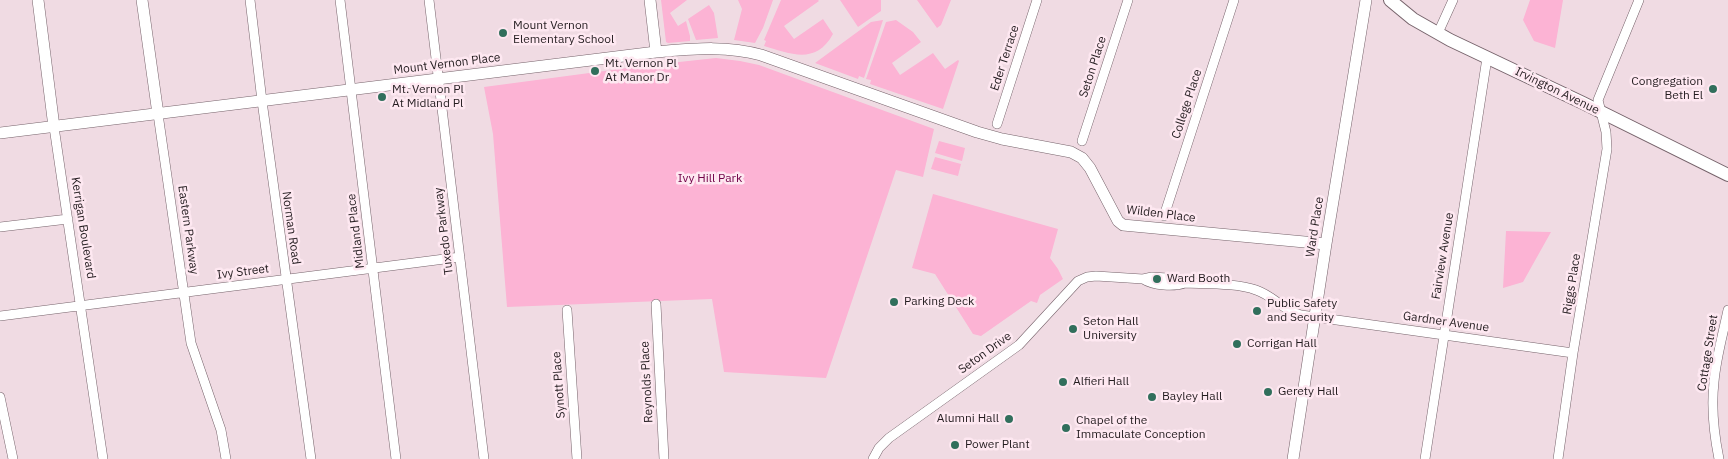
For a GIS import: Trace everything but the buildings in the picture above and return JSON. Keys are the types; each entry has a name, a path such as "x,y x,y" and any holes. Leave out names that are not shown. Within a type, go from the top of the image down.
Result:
{"main road":[{"name":"Irvington Avenue","path":"1390,0 1413,19 1438,33 1728,176"}],"street":[{"name":"Kerrigan Boulevard","path":"38,0 54,127 103,459"},
{"name":"Eastern Parkway","path":"142,0 191,343 221,430 226,459"},
{"name":"Norman Road","path":"250,0 311,459"},
{"name":"Midland Place","path":"340,0 396,459"},
{"name":"Tuxedo Parkway","path":"429,0 484,459"},
{"path":"650,0 656,52"},
{"name":"Eder Terrace","path":"997,124 1037,0"},
{"name":"Seton Place","path":"1082,141 1128,0"},
{"name":"College Place","path":"1164,216 1234,0"},
{"name":"Ward Place","path":"1293,459 1366,0"},
{"path":"1438,33 1453,0"},
{"name":"Riggs Place","path":"1558,459 1573,353 1607,149 1606,132 1598,100 1639,0"},
{"name":"Mount Vernon Place","path":"0,133 656,52 718,48 746,51 890,100"},
{"name":"Fairview Avenue","path":"1425,459 1443,334 1488,58"},
{"name":"Wilden Place","path":"890,100 977,132 1002,139 1071,152 1082,158 1090,168 1118,221 1123,225 1326,244"},
{"path":"0,227 68,219"},
{"name":"Ivy Street","path":"0,316 460,257"},
{"name":"Seton Drive","path":"873,459 879,448 889,438 1019,345 1078,281 1087,278 1096,276 1143,279 1157,277 1182,279 1185,283 1248,287 1264,294 1292,313 1315,316"},
{"name":"Reynolds Place","path":"656,304 664,459"},
{"name":"Synott Place","path":"567,310 577,459"},
{"name":"Cottage Street","path":"1720,459 1715,439 1714,383 1728,310"},
{"name":"Gardner Avenue","path":"1315,316 1573,353"},
{"path":"0,397 13,459"}],"green space":[{"path":"661,0 687,0 670,13 678,26 686,21 690,41 666,42"},
{"path":"738,0 773,0 763,28 755,43 734,40 742,9"},
{"path":"781,0 818,0 784,26 794,39 823,19 833,34 826,44 811,54 802,55 764,46 766,41 764,40"},
{"path":"840,0 881,0 881,11 858,27"},
{"path":"917,0 951,0 941,25 937,28"},
{"path":"1530,0 1563,0 1555,48 1534,41 1523,20"},
{"path":"709,5 714,13 718,38 696,40 688,19"},
{"path":"883,20 864,78 859,76 858,79 815,63 871,22"},
{"path":"896,20 913,32 921,42 892,63 900,75 933,53 945,69 959,61 943,109 870,84 871,80 866,79 886,22"},
{"name":"Ivy Hill Park","path":"716,58 759,65 934,129 923,177 896,170 826,378 724,372 712,299 507,307 493,134 484,87"},
{"path":"939,141 965,148 962,161 935,153"},
{"path":"935,157 961,164 958,176 931,169"},
{"path":"933,194 1058,229 1050,258 1063,279 1040,295 1037,303 1031,301 981,336 973,334 935,274 912,268"},
{"path":"1506,231 1551,232 1523,282 1503,288"}],"place":[{"name":"Mount Vernon Elementary School","path":"503,33"},
{"name":"Mt. Vernon Pl At Manor Dr","path":"595,71"},
{"name":"Congregation Beth El","path":"1713,89"},
{"name":"Mt. Vernon Pl At Midland Pl","path":"382,97"},
{"name":"Ward Booth","path":"1157,279"},
{"name":"Parking Deck","path":"894,302"},
{"name":"Public Safety and Security","path":"1257,311"},
{"name":"Seton Hall University","path":"1073,329"},
{"name":"Corrigan Hall","path":"1237,344"},
{"name":"Alfieri Hall","path":"1063,382"},
{"name":"Gerety Hall","path":"1268,392"},
{"name":"Bayley Hall","path":"1152,397"},
{"name":"Alumni Hall","path":"1009,419"},
{"name":"Chapel of the Immaculate Conception","path":"1066,428"},
{"name":"Power Plant","path":"955,445"}]}
